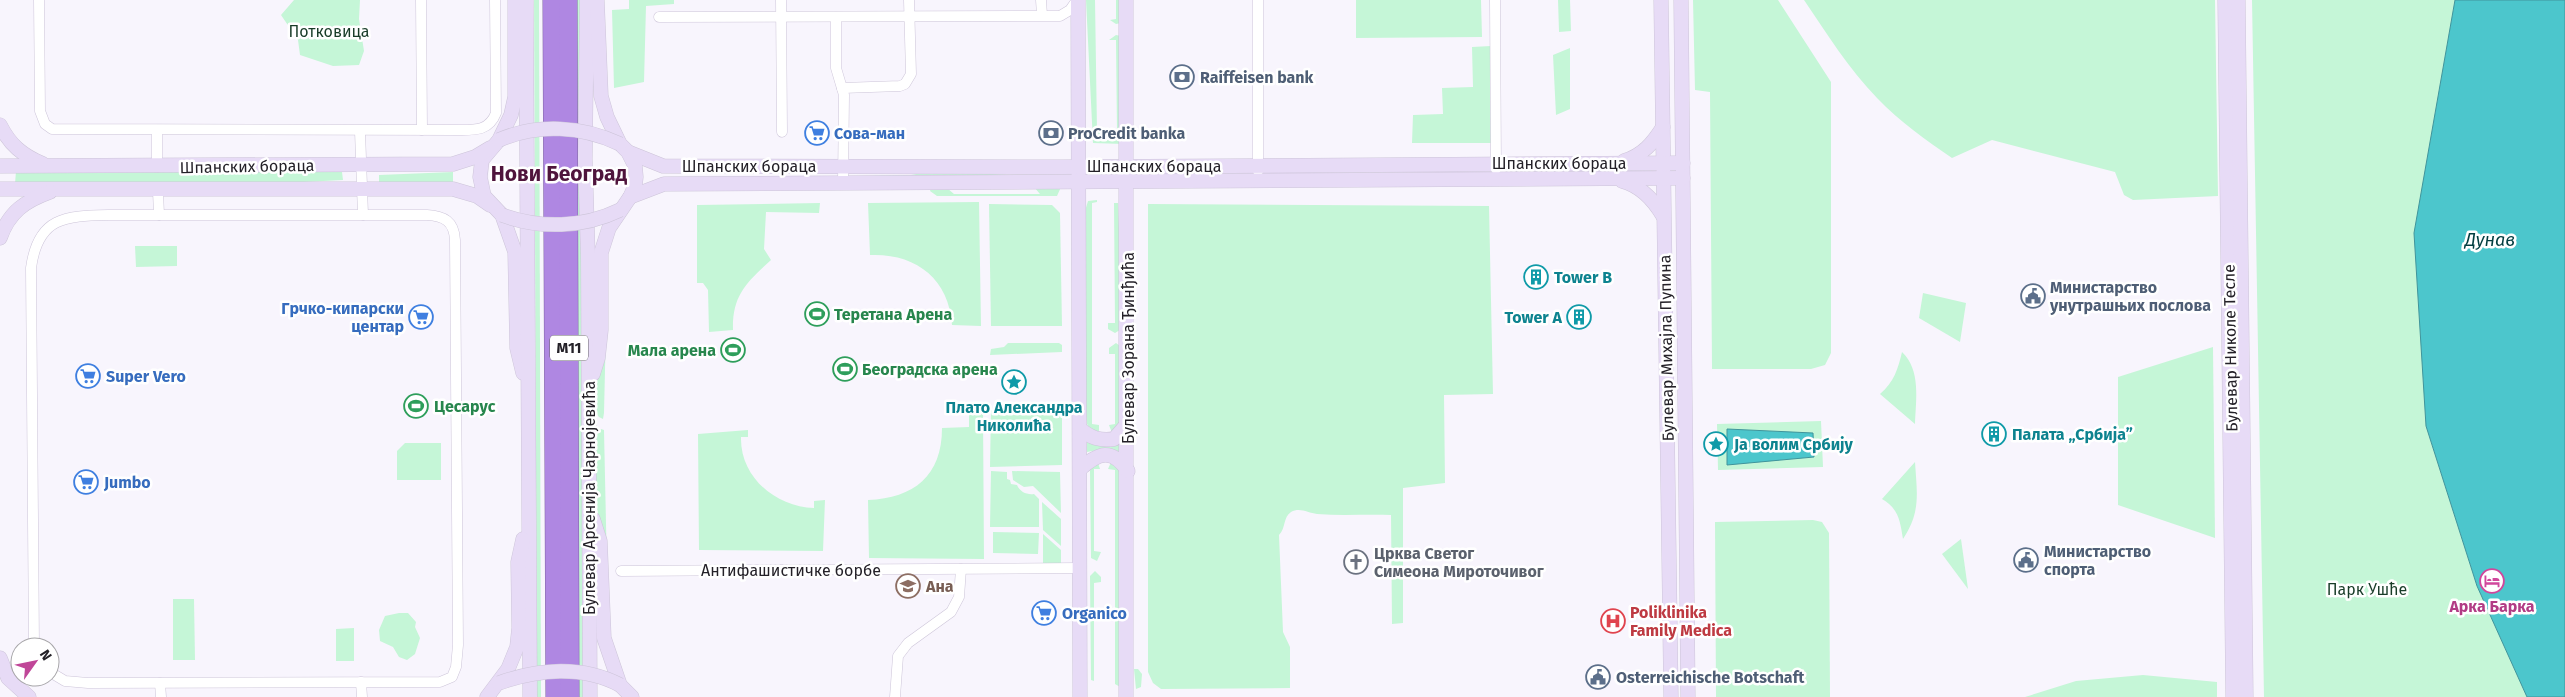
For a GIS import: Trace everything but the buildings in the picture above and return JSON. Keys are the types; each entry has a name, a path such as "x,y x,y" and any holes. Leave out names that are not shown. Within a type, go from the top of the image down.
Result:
{"highway":[{"name":"M11","path":"552,0 554,697"},
{"name":"Булевар Арсенија Чарнојевића","path":"568,0 570,697"}],"street":[{"path":"39,0 40,112 45,124 52,129 157,131 478,130 486,127 496,113 495,0"},
{"path":"422,0 422,130"},
{"path":"515,0 515,97 510,115 494,144 482,160 480,178 484,196 502,215 525,221 565,224 599,218 620,210"},
{"path":"526,0 530,697"},
{"name":"Булевар Арсенија Чарнојевића","path":"587,0 585,159 589,387 590,697"},
{"path":"589,387 598,358 602,330 601,253 607,234 635,186 636,171 607,117 601,96 597,0"},
{"path":"781,0 782,132"},
{"path":"842,88 900,86 905,84 911,74 909,0"},
{"path":"1041,0 1042,15"},
{"path":"1060,16 1070,10 1078,0"},
{"path":"1078,0 1080,174 1080,697"},
{"name":"Булевар Зорана Ђинђића","path":"1126,0 1128,166 1126,697"},
{"path":"1258,0 1258,181"},
{"path":"1496,0 1496,179"},
{"name":"Булевар Михајла Пупина","path":"1661,0 1671,697"},
{"name":"Булевар Михајла Пупина","path":"1681,0 1688,697"},
{"name":"Булевар Николе Тесле","path":"2225,0 2233,697"},
{"name":"Булевар Николе Тесле","path":"2238,0 2246,697"},
{"path":"659,17 1042,15 1060,16 1069,21 1078,32"},
{"path":"836,16 836,68 842,88 843,183"},
{"path":"0,125 13,146 23,155 56,167"},
{"path":"1617,163 1634,158 1646,149 1663,126"},
{"path":"494,144 530,132 568,128 603,136 624,148"},
{"path":"157,131 157,167"},
{"path":"360,131 363,215"},
{"name":"Шпанских бораца","path":"0,166 157,167 453,164 476,157 494,144"},
{"name":"Шпанских бораца","path":"624,148 663,166 843,166 1080,174 1127,181 1683,178"},
{"name":"Шпанских бораца","path":"630,197 664,184 843,183 1080,174 1128,166 1683,162"},
{"path":"1616,179 1641,190 1654,201 1664,218"},
{"name":"Шпанских бораца","path":"0,189 158,191 453,189 468,192 490,204"},
{"path":"0,238 11,215 20,206 56,189"},
{"path":"158,191 159,215"},
{"path":"34,637 31,268 35,247 46,229 66,217 363,215 439,216 448,220 454,230 458,646 454,673 444,681 361,682 71,683 60,677"},
{"path":"502,215 515,252 516,348 528,392"},
{"path":"1080,429 1088,436 1104,441 1114,439 1128,423"},
{"path":"1667,448 1686,448"},
{"path":"1080,470 1090,460 1105,455 1112,456 1121,462 1128,471"},
{"path":"589,509 600,541 604,638 620,685"},
{"path":"489,692 508,669 519,639 518,562 529,514"},
{"name":"Антифашистичке борбе","path":"621,571 1080,568"},
{"path":"895,697 898,656 908,643 950,612 959,597 962,569"},
{"path":"0,658 8,678 29,697"},
{"path":"489,692 539,671 568,671 588,673 620,685 633,696"},
{"path":"361,682 362,697"},
{"path":"160,683 161,697"}],"green space":[{"name":"Потковица","path":"294,0 360,0 359,19 364,51 359,65 333,66 300,55 298,40 281,15"},
{"path":"534,0 539,0 541,697 537,697"},
{"path":"576,0 583,0 585,697 579,697"},
{"path":"629,0 674,0 674,4 646,6 644,82 614,88 612,10 629,9"},
{"path":"1086,0 1095,0 1097,131 1102,132 1097,138 1101,141 1115,139 1111,132 1117,132 1116,40 1109,40 1116,35 1121,36 1124,144 1093,143"},
{"path":"1116,0 1123,0 1121,23 1116,24 1110,20 1116,19"},
{"path":"1356,0 1481,0 1482,37 1356,38"},
{"path":"1558,0 1570,0 1571,31 1559,32"},
{"path":"1693,0 1778,0 1831,82 1831,353 1825,365 1811,369 1712,369 1710,92 1695,90"},
{"path":"1804,0 2215,0 2218,196 2133,200 2124,195 2115,172 1992,140 1952,158 1904,123 1877,98 1848,63"},
{"name":"Парк Ушће","path":"2252,0 2455,0 2435,116 2426,426 2477,586 2527,697 2264,697"},
{"path":"1491,46 1492,143 1412,143 1413,115 1443,114 1442,88 1473,87 1472,47"},
{"path":"1570,48 1570,109 1556,115 1553,55"},
{"path":"16,171 342,172 343,180 284,183 15,184"},
{"path":"934,171 1023,173 962,177 870,177 911,175"},
{"path":"453,172 453,184 379,184 379,175"},
{"path":"1034,187 1061,187 1057,196 937,196 930,191 931,188 947,188 954,194 1040,194"},
{"path":"1097,200 1097,202 1092,203 1092,424 1099,425 1099,431 1092,432 1087,424 1086,412 1085,211 1088,201"},
{"path":"979,202 981,326 952,325 944,294 937,282 927,272 901,258 870,255 868,203"},
{"path":"820,203 819,213 766,212 764,249 771,260 748,283 738,298 733,318 733,330 709,332 708,290 703,283 697,283 697,205"},
{"path":"1114,203 1118,203 1123,328 1115,333 1108,329 1108,323 1115,323"},
{"path":"989,204 1052,205 1060,213 1062,326 991,326"},
{"path":"1148,204 1489,206 1493,394 1444,395 1445,483 1403,488 1403,623 1392,624 1391,515 1326,515 1298,510 1291,512 1288,514 1279,535 1283,632 1290,647 1290,688 1161,689 1153,683 1148,672"},
{"path":"135,246 177,246 177,266 136,267"},
{"path":"1923,293 1966,303 1960,342 1919,318"},
{"path":"606,327 603,419 595,412 594,401"},
{"path":"1008,343 1059,343 1062,345 1062,352 990,355 991,349 1004,347"},
{"path":"1116,343 1120,346 1122,419 1112,433 1109,425 1115,424 1115,354 1109,354 1109,348"},
{"path":"2213,347 2215,538 2118,505 2118,377"},
{"path":"1902,352 1908,359 1915,376 1915,424 1880,394 1895,375"},
{"path":"1062,409 1062,465 990,467 991,410"},
{"path":"969,414 983,414 984,559 869,558 868,500 899,495 912,489 922,481 931,471 937,459 941,445 942,428 969,427"},
{"path":"1821,421 1823,467 1718,470 1717,424"},
{"path":"601,429 604,430 607,570 595,496 595,435"},
{"path":"748,430 748,437 741,437 742,451 754,477 763,487 774,496 800,506 814,508 814,501 825,500 823,551 699,550 698,434"},
{"path":"1120,440 1120,452 1108,448 1087,452 1087,441"},
{"path":"405,443 441,443 441,480 397,480 397,451"},
{"path":"1097,460 1100,469 1094,469 1094,551 1101,552 1097,561 1091,558 1090,471 1091,465"},
{"path":"1112,460 1119,466 1122,688 1115,684 1115,470 1108,469"},
{"path":"1915,462 1917,493 1915,511 1913,520 1903,539 1898,516 1892,507 1882,499"},
{"path":"991,471 1007,472 1007,479 1010,480 1011,484 1017,485 1024,492 1034,494 1039,499 1039,527 990,527"},
{"path":"1012,471 1060,472 1061,513 1033,486 1024,487 1013,480"},
{"path":"1042,502 1061,519 1061,546 1043,530"},
{"path":"1813,520 1822,522 1829,533 1830,697 1716,697 1715,522"},
{"path":"993,532 1039,533 1038,554 993,553"},
{"path":"1043,534 1061,550 1061,563 1043,564"},
{"path":"1961,539 1968,589 1942,554"},
{"path":"1095,571 1101,577 1101,582 1094,583 1094,681 1091,680 1090,576"},
{"path":"173,599 194,599 195,660 173,660"},
{"path":"408,613 416,622 415,627 420,638 415,654 407,660 399,657 393,647 380,641 379,630 385,616"},
{"path":"354,628 354,661 336,661 336,629"},
{"path":"1134,669 1138,669 1142,674 1141,687 1136,689"},
{"path":"2143,675 2217,682 2217,697 2025,697 2076,681"}],"water":[{"name":"Дунав","path":"2455,0 2565,0 2565,697 2527,697 2477,586 2426,426 2414,233"},
{"path":"1727,429 1813,433 1814,457 1727,465"}],"place":[{"name":"Raiffeisen bank","path":"1182,77"},
{"name":"Сова-ман","path":"817,133"},
{"name":"ProCredit banka","path":"1051,133"},
{"name":"Tower B","path":"1536,277"},
{"name":"Министарство унутрашњих послова","path":"2033,296"},
{"name":"Теретана Арена","path":"817,314"},
{"name":"Грчко-кипарски центар","path":"421,317"},
{"name":"Tower A","path":"1579,317"},
{"name":"Мала арена","path":"733,350"},
{"name":"Београдска арена","path":"845,369"},
{"name":"Super Vero","path":"88,376"},
{"name":"Плато Александра Николића","path":"1014,382"},
{"name":"Цесарус","path":"416,406"},
{"name":"Палата „Србија”","path":"1994,434"},
{"name":"Ја волим Србију","path":"1716,444"},
{"name":"Jumbo","path":"86,482"},
{"name":"Министарство спорта","path":"2026,560"},
{"name":"Црква Светог Симеона Мироточивог","path":"1356,562"},
{"name":"Арка Барка","path":"2492,581"},
{"name":"Ана","path":"908,586"},
{"name":"Organico","path":"1044,613"},
{"name":"Poliklinika Family Medica","path":"1613,621"},
{"name":"Osterreichische Botschaft","path":"1598,677"}],"district":[{"name":"Нови Београд","path":"559,174"}]}
